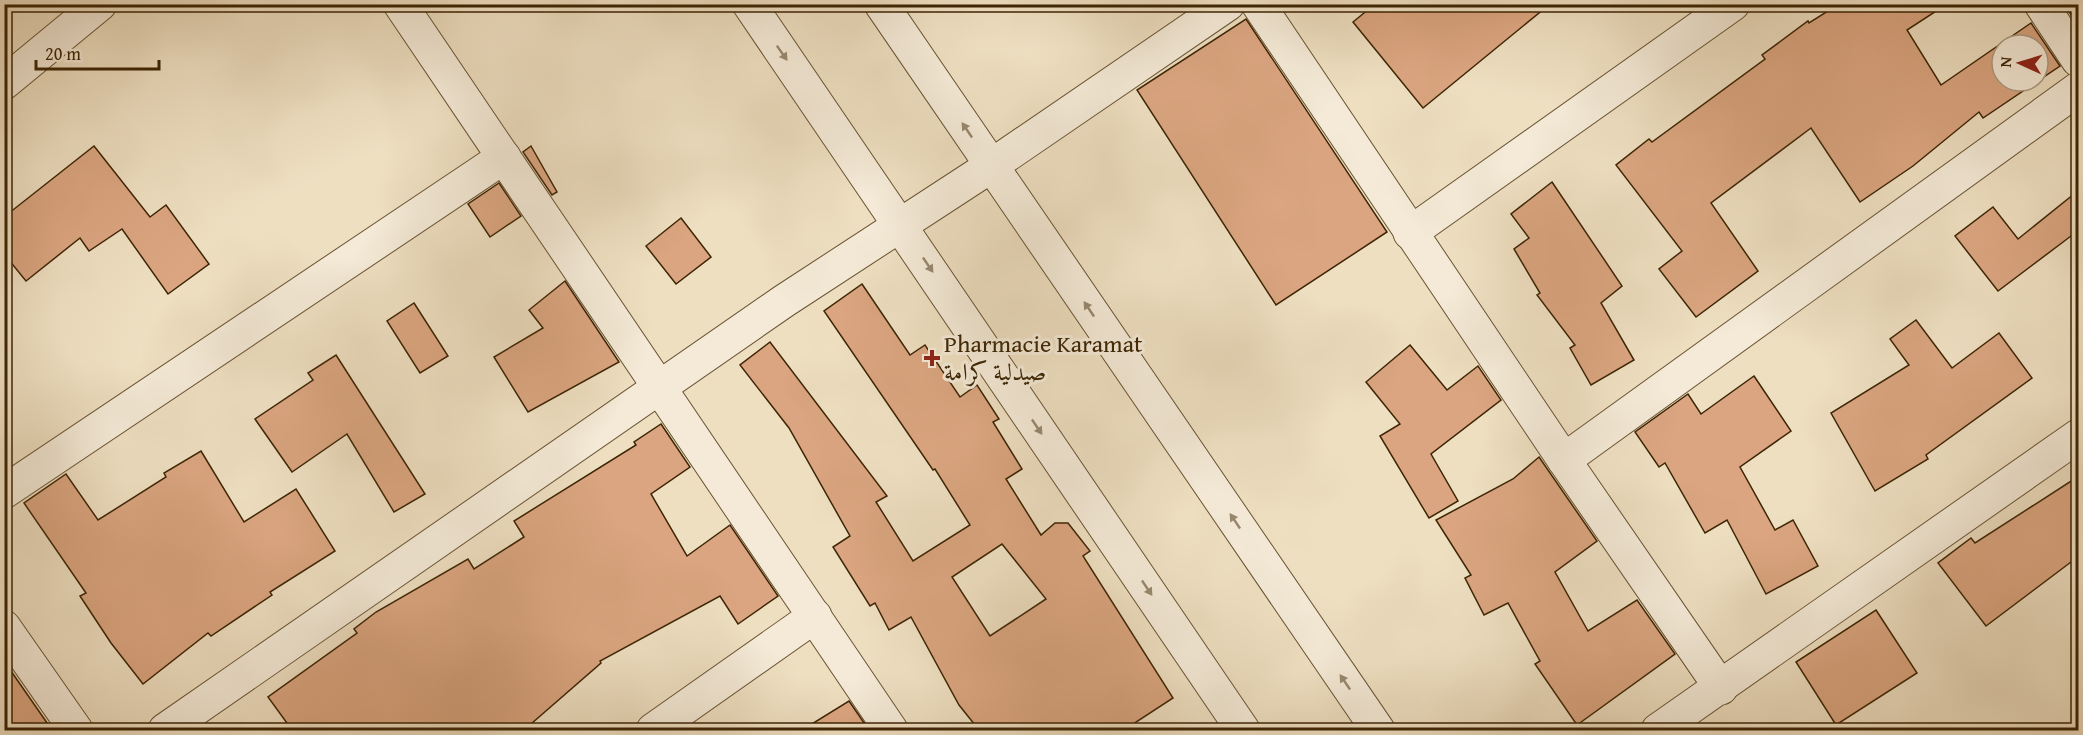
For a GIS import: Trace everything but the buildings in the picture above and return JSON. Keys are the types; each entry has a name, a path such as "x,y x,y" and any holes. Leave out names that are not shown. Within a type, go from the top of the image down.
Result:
{"street":[{"path":"4,83 100,4"},
{"path":"400,4 891,730"},
{"path":"749,4 1243,730"},
{"path":"881,4 1378,730"},
{"path":"165,730 659,387 900,224 991,166 1228,4"},
{"path":"1258,4 1410,233 1721,688"},
{"path":"1410,233 1733,4"},
{"path":"2041,4 2079,60"},
{"path":"1564,460 2079,89"},
{"path":"4,492 504,157"},
{"path":"1658,730 2079,436"},
{"path":"653,730 814,616"},
{"path":"4,627 76,730"}],"place":[{"name":"Pharmacie Karamat صيدلية كرامة","path":"932,358"}]}
